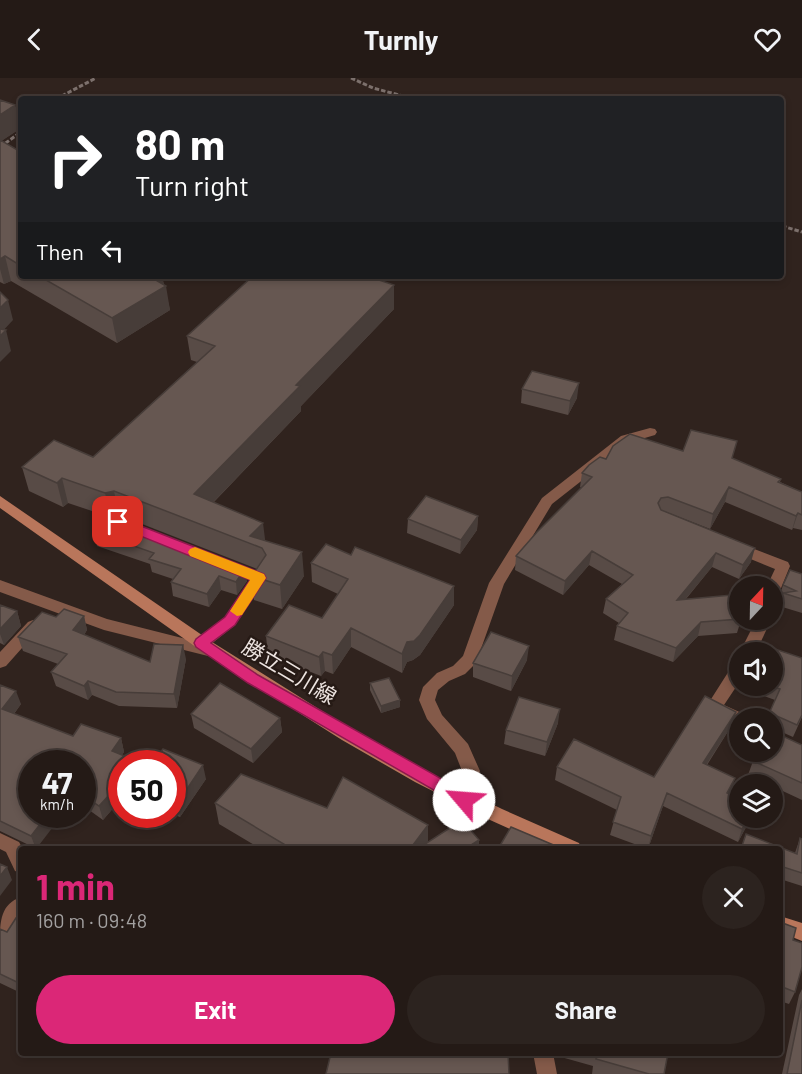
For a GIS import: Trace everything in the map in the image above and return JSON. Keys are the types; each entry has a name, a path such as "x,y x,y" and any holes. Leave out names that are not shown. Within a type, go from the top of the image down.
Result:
{"main road":[{"name":"勝立三川線","path":"0,501 116,586 253,679 464,800 566,846"},
{"path":"783,925 802,932"}],"street":[{"path":"464,800 471,771 462,749 435,719 427,700 431,687 443,677 459,670 470,659 497,583 546,501 626,439 650,432"},
{"path":"718,540 783,566 779,576"},
{"path":"0,586 52,607 176,645 207,647 230,621 259,578 216,561"},
{"path":"0,662 52,607"},
{"path":"729,684 714,707 729,714"},
{"path":"0,841 13,847 18,858"},
{"path":"1,931 18,909"},
{"path":"544,1056 547,1074"}],"path":[{"path":"62,96 96,78"},
{"path":"351,78 373,88 403,96"},
{"path":"0,147 18,134"},
{"path":"784,227 802,232"}],"building":[{"path":"0,100 15,105 0,115"},
{"path":"0,140 18,150 18,264 5,256 0,259"},
{"path":"44,279 154,279 166,286 112,318"},
{"path":"250,279 376,279 394,285 296,385 300,386 194,494 263,523 250,536 302,552 280,585 252,576 266,555 262,548 114,491 105,493 62,478 57,483 22,467 54,440 93,457 215,346 187,336"},
{"path":"0,292 8,300 0,308"},
{"path":"532,371 579,383 570,401 522,389"},
{"path":"691,430 737,441 732,458 781,479 778,482 802,492 802,515 798,513 796,516 729,487 713,514 668,497 661,498 658,503 661,510 755,548 743,565 716,553 677,600 729,595 729,620 701,622 676,648 617,626 628,613 606,599 633,575 592,551 565,581 516,556 592,477 582,473 589,465 600,457 606,459 613,446 630,434 683,451"},
{"path":"426,496 478,516 461,540 408,519"},
{"path":"109,514 245,568 236,582 219,576 207,594 171,582 181,569 149,559 154,553 94,532"},
{"path":"326,544 351,555 355,547 454,586 420,635 414,641 407,642 402,654 351,628 332,655 323,652 319,657 266,636 289,605 322,618 348,579 311,563"},
{"path":"790,570 802,574 802,599 783,593 796,591 783,585"},
{"path":"0,605 17,611 0,629"},
{"path":"64,609 84,616 73,630 150,662 154,644 183,645 174,694 116,692 88,681 84,686 51,672 67,654 18,637 42,612 56,617"},
{"path":"491,632 529,646 512,676 473,663"},
{"path":"783,652 802,658 802,715 797,725 783,719 783,708 772,708 777,696 783,696"},
{"path":"389,678 400,700 381,706 370,683"},
{"path":"220,683 280,718 251,749 191,714"},
{"path":"0,685 16,691 2,709 73,736 81,724 121,738 113,750 108,750 108,796 99,806 96,804 96,750 18,750 18,828 37,828 31,836 0,821"},
{"path":"705,696 729,708 729,723 703,763 729,775 727,793 729,794 729,823 667,793 651,836 613,822 621,797 557,767 574,739 654,777"},
{"path":"519,697 560,709 547,742 506,730"},
{"path":"783,736 802,745 802,783 755,762 783,762"},
{"path":"186,758 203,765 186,790"},
{"path":"241,774 327,808 343,777 428,825 412,846 287,846 215,803"},
{"path":"462,820 479,840 470,846 427,846 425,844"},
{"path":"511,827 556,846 500,846"},
{"path":"746,834 777,846 742,846"},
{"path":"800,838 802,839 802,873 783,867 783,849 797,854"},
{"path":"0,864 7,867 0,876"},
{"path":"16,918 18,919 18,983 0,974 0,929 7,932"},
{"path":"783,923 796,928 793,940 802,943 802,967 795,992 783,987"},
{"path":"802,1000 802,1074 787,1074"},
{"path":"330,1056 508,1056 509,1074 326,1074"},
{"path":"596,1056 667,1056 664,1074 649,1074 596,1059"}],"slow traffic":[{"path":"195,552 259,578 237,611"}],"route":[{"path":"118,522 259,578 230,621 201,643 253,679 464,800"}]}
